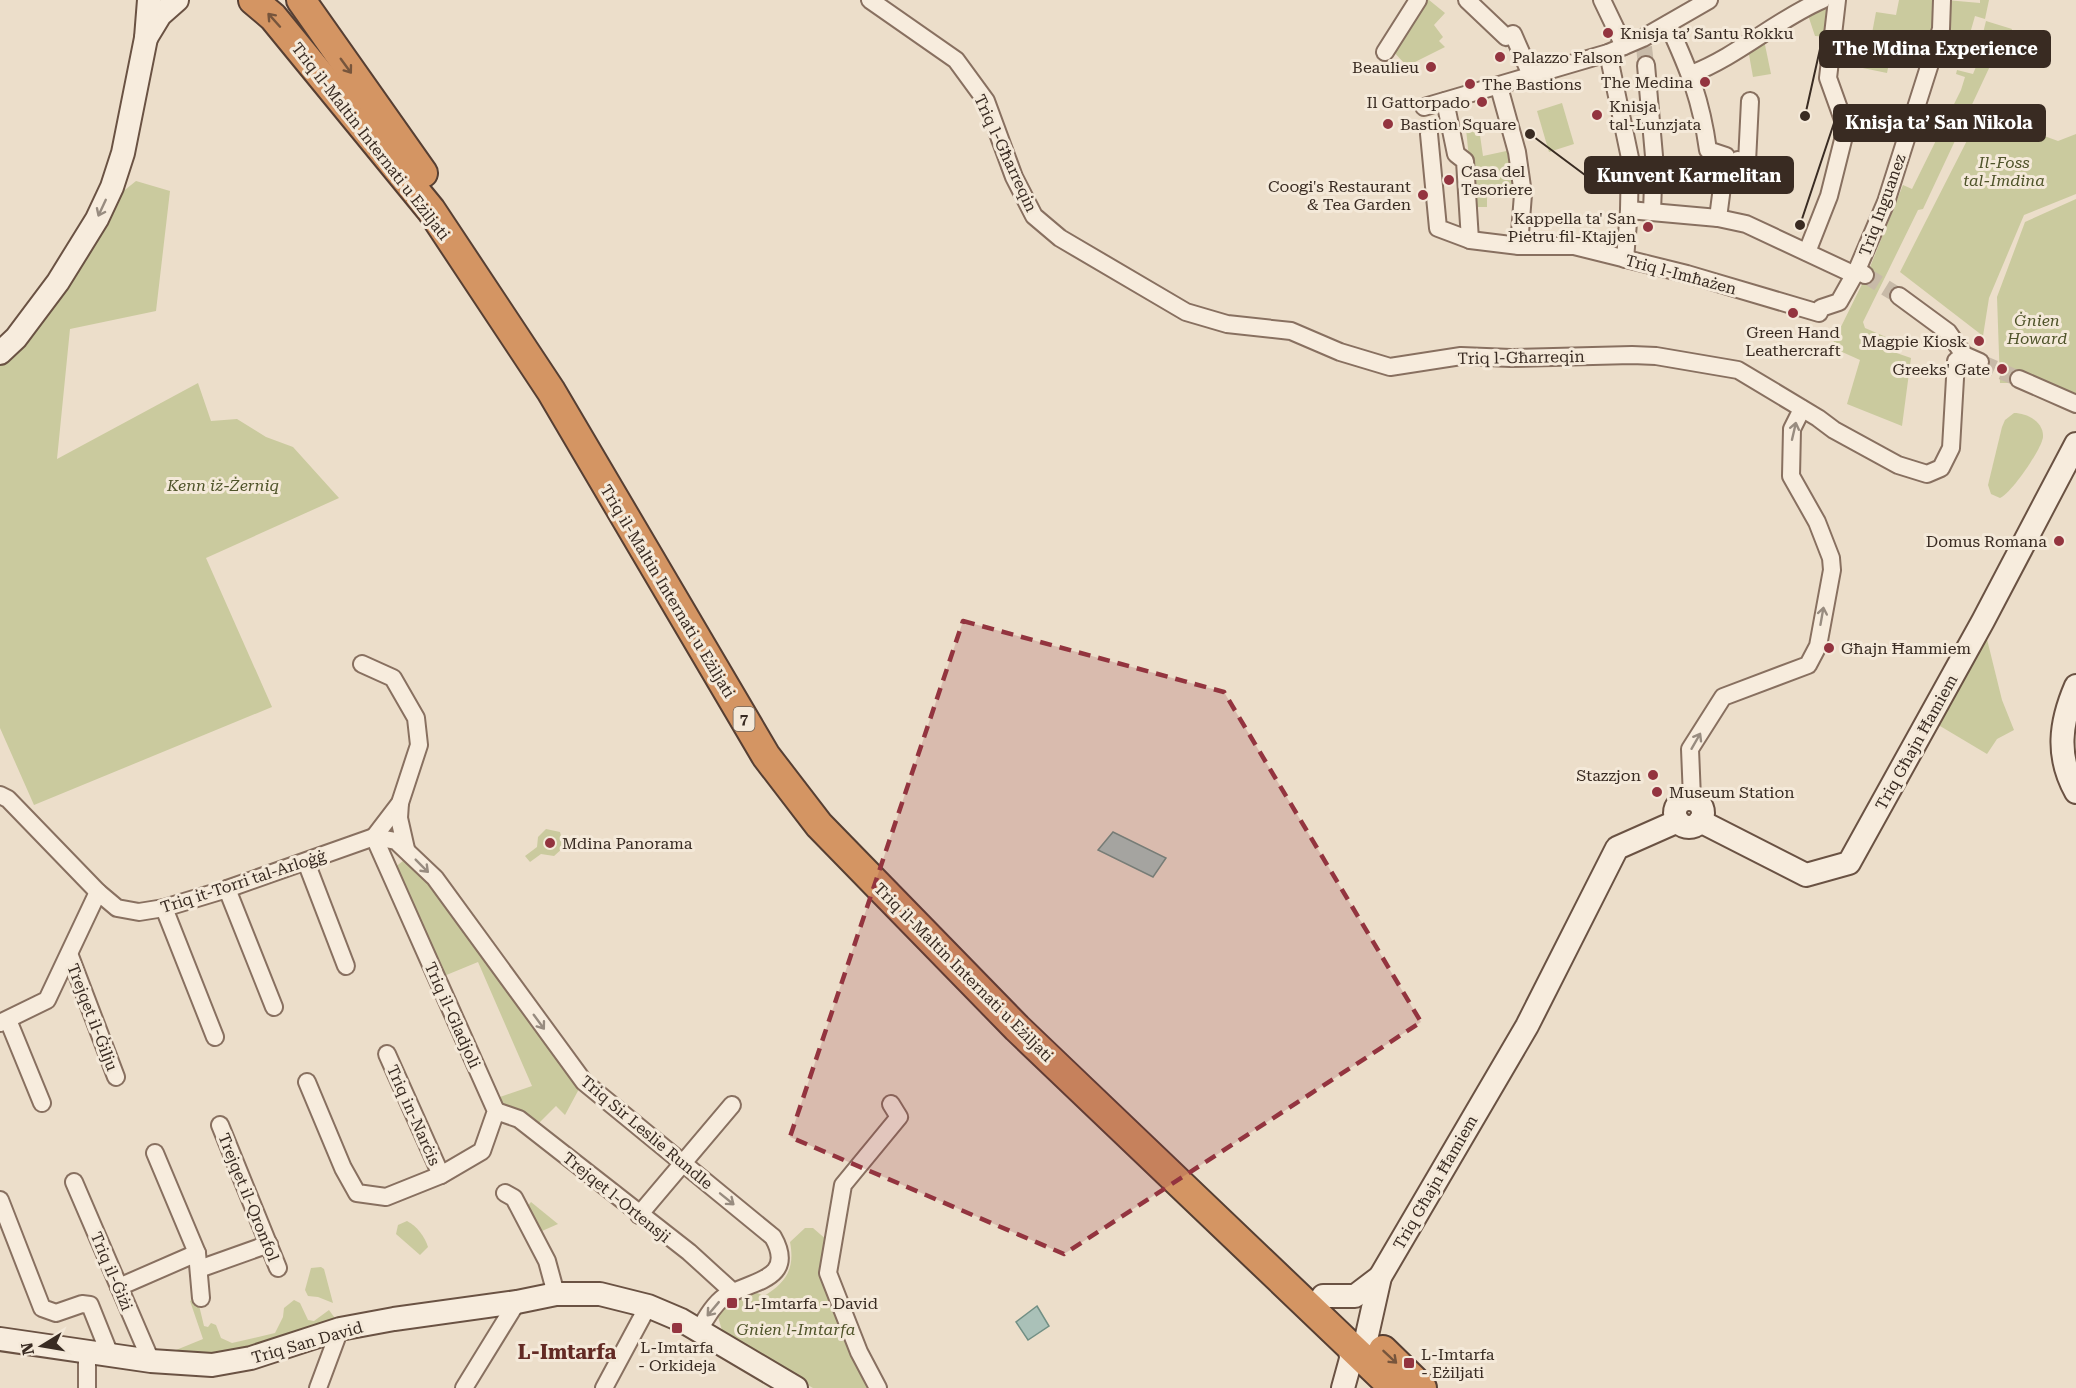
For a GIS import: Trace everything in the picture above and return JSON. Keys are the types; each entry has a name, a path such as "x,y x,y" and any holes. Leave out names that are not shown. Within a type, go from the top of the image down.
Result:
{"highway":[{"name":"Triq il-Maltin Internati u Eżiljati","path":"253,0 273,17 431,210 551,392 766,756 819,825 1017,1028 1358,1340 1422,1388"},
{"name":"Triq il-Maltin Internati u Eżiljati","path":"301,0 444,202 561,378 776,748 824,809 1026,1016 1323,1296 1394,1388"}],"street":[{"path":"0,353 30,319 78,251 107,198 123,153 146,38 149,0"},
{"path":"146,38 160,15 177,0"},
{"name":"Triq l-Għarreqin","path":"870,0 956,60 986,101 1014,177 1034,216 1060,238 1186,312 1227,324 1291,331 1340,352 1390,367 1479,355 1510,358 1656,356 1738,370 1834,430 1915,472 1935,473 1947,459 1951,448 1956,361 1964,355"},
{"path":"1386,52 1418,0"},
{"path":"1467,0 1506,37 1513,34 1531,75"},
{"path":"1602,0 1624,46"},
{"path":"1424,107 1499,87 1624,46 1643,43 1668,24 1709,0"},
{"path":"1691,74 1711,67 1774,29 1800,10 1822,0"},
{"path":"1807,252 1829,196 1846,128 1828,78 1837,0"},
{"name":"Triq Inguanez","path":"1820,312 1821,308 1839,302 1859,273 1886,202 1941,29 1942,0"},
{"path":"1668,24 1691,74 1703,109 1708,150 1773,172"},
{"path":"1608,53 1630,158 1625,259"},
{"path":"1646,65 1654,156 1652,212"},
{"path":"1499,87 1516,152 1523,194 1519,246"},
{"path":"1445,101 1456,154 1465,161 1470,240"},
{"path":"1747,162 1750,101"},
{"name":"Triq l-Imħażen","path":"1429,134 1438,228 1470,240 1519,246 1574,246 1820,312"},
{"path":"1718,218 1726,156"},
{"path":"1629,210 1718,218 1746,224 1859,273"},
{"path":"1899,297 1948,332 1964,355 1980,362"},
{"path":"2019,379 2076,404"},
{"path":"1689,821 1677,807 1681,802 1692,798 1690,749 1723,697 1808,665 1818,646 1832,570 1831,558 1817,522 1791,476 1792,429 1802,409"},
{"name":"Triq Għajn Ħamiem","path":"1343,1388 1358,1340 1368,1322 1380,1277 1527,1026 1617,848 1689,821 1806,875 1849,863 1983,621 2076,444"},
{"path":"362,664 393,678 416,718 419,744 400,803 399,818 406,849"},
{"path":"2074,785 2062,756 2061,735 2066,710 2076,686"},
{"name":"Triq it-Torri tal-Arloġġ","path":"0,795 8,799 98,892 117,908 139,912 164,908 227,889 374,837"},
{"path":"374,837 400,803"},
{"name":"Triq Sir Leslie Rundle","path":"374,837 396,841 435,878 584,1082 773,1237 777,1244 780,1262 776,1270 762,1282 733,1292 722,1299 707,1316 699,1331"},
{"name":"Triq il-Gladjoli","path":"374,837 496,1111"},
{"path":"306,862 346,966"},
{"path":"227,889 273,1007"},
{"path":"42,1103 4,1021 48,1000 98,892"},
{"path":"164,908 215,1037"},
{"name":"Trejqet il-Ġilju","path":"70,956 116,1077"},
{"name":"Triq in-Narċis","path":"387,1054 441,1175"},
{"path":"307,1082 343,1168 357,1192 386,1197 441,1175 482,1151 496,1111"},
{"path":"878,1387 859,1352 828,1273 843,1185 899,1117 891,1104"},
{"path":"639,1215 681,1162 732,1105"},
{"name":"Trejqet l-Ortensji","path":"496,1111 519,1119 689,1252 733,1292"},
{"name":"Trejqet il-Qronfol","path":"220,1125 278,1268"},
{"path":"155,1153 198,1261 201,1298"},
{"name":"Triq il-Ġiżi","path":"74,1182 151,1361"},
{"path":"506,1193 514,1198 547,1261 556,1294"},
{"path":"0,1200 42,1308 56,1314 82,1304 90,1305 110,1355"},
{"path":"119,1287 198,1261 268,1244"},
{"name":"Triq Għajn Ħamiem","path":"1323,1296 1355,1296 1380,1277"},
{"name":"Triq San David","path":"0,1340 151,1361 212,1365 232,1363 340,1329 556,1294 600,1294 648,1306 699,1331 796,1388"},
{"path":"464,1388 517,1302"},
{"path":"604,1388 648,1306"},
{"path":"318,1388 340,1329"},
{"path":"87,1352 87,1388"}],"highlighted area":[{"path":"963,621 1224,692 1421,1022 1064,1254 790,1137"}],"green space":[{"path":"1421,0 1429,0 1445,13 1434,25 1443,37 1439,41 1445,47 1415,62 1405,64 1391,49"},
{"path":"1834,0 1829,37 1815,36 1807,12"},
{"path":"1899,0 1939,0 1930,56 1892,48 1887,73 1853,66 1857,43 1870,44 1876,12 1896,15"},
{"path":"1946,0 1980,3 1980,0 1989,0 1985,19 1975,16 1971,30 1983,33 1986,21 2012,29 2006,50 1998,49 1923,209 1918,210 1863,322 1865,328 1886,337 1882,348 1911,358 1902,426 1847,404 1860,360 1831,347 1868,272 1903,185 1912,189 1961,90 1965,77 1956,74 1957,70 1973,74 1985,45 1975,42 1970,58 1962,55 1968,38 1944,32"},
{"path":"1764,40 1771,74 1753,77 1748,49"},
{"path":"1562,103 1574,144 1549,152 1537,111"},
{"path":"1892,105 1912,112 1904,136 1886,130"},
{"name":"Il-Foss tal-Imdina","path":"1981,113 2058,141 2076,134 2076,194 2024,215 1989,298 1983,336 1900,272"},
{"path":"1479,128 1483,156 1511,150 1518,191 1487,189 1487,207 1474,207 1466,129"},
{"name":"Kenn iż-Żerniq","path":"136,181 170,191 156,311 70,329 57,459 198,383 211,421 237,419 266,437 293,447 339,498 206,558 272,707 34,805 0,728 0,362 121,193"},
{"name":"Ġnien Howard","path":"2076,199 2076,394 2021,375 2017,383 2000,383 1997,297 2025,222"},
{"path":"2014,413 2034,419 2041,427 2043,437 2025,471 2011,489 2000,498 1991,494 1988,485 2002,427 2005,420"},
{"path":"1984,627 2002,700 2014,730 1997,739 1987,754 1935,723"},
{"path":"546,829 560,832 564,847 554,856 541,854 530,862 525,856 537,847 538,837"},
{"path":"408,857 437,892 579,1089 565,1115 556,1106 535,1127 497,1098 532,1086 478,962 444,976 394,868"},
{"path":"531,1202 558,1224 542,1231 535,1227 526,1208"},
{"path":"407,1221 417,1229 427,1243 428,1247 420,1255 396,1234 398,1225"},
{"name":"Gnien l-Imtarfa","path":"805,1228 813,1228 828,1241 820,1275 867,1388 813,1388 724,1337 718,1317 733,1298 755,1292 764,1296 784,1280 790,1267 790,1242"},
{"path":"311,1268 324,1269 333,1303 308,1296 305,1290"},
{"path":"197,1297 204,1326 208,1327 211,1323 216,1325 221,1338 232,1343 275,1333 283,1317 284,1308 294,1300 300,1303 308,1320 314,1321 329,1310 337,1321 234,1356 159,1357 203,1339 190,1301"}],"shaded area":[{"path":"1113,832 1166,858 1153,877 1098,850"},
{"path":"1037,1306 1049,1326 1028,1340 1016,1322"}],"tunnel":[{"path":"1644,47 1646,65"},
{"path":"1865,275 1899,296"},
{"path":"1980,362 2019,379"}],"place":[{"name":"Knisja ta’ Santu Rokku","path":"1608,33"},
{"name":"Palazzo Falson","path":"1500,57"},
{"name":"Beaulieu","path":"1431,67"},
{"name":"The Medina","path":"1705,82"},
{"name":"The Bastions","path":"1470,84"},
{"name":"Il Gattorpado","path":"1482,102"},
{"name":"Knisja tal-Lunzjata","path":"1597,115"},
{"name":"The Mdina Experience","path":"1805,116"},
{"name":"Bastion Square","path":"1388,124"},
{"name":"Kunvent Karmelitan","path":"1530,134"},
{"name":"Casa del Tesoriere","path":"1449,180"},
{"name":"Coogi's Restaurant & Tea Garden","path":"1423,195"},
{"name":"Knisja ta’ San Nikola","path":"1800,225"},
{"name":"Kappella ta' San Pietru fil-Ktajjen","path":"1648,227"},
{"name":"Green Hand Leathercraft","path":"1793,313"},
{"name":"Magpie Kiosk","path":"1979,341"},
{"name":"Greeks' Gate","path":"2002,369"},
{"name":"Domus Romana","path":"2059,541"},
{"name":"Għajn Ħammiem","path":"1829,648"},
{"name":"Stazzjon","path":"1653,775"},
{"name":"Museum Station","path":"1657,792"},
{"name":"Mdina Panorama","path":"550,843"},
{"name":"L-Imtarfa - David","path":"732,1303"},
{"name":"L-Imtarfa - Orkideja","path":"677,1328"},
{"name":"L-Imtarfa - Eżiljati","path":"1409,1363"}],"district":[{"name":"L-Imtarfa","path":"567,1352"}]}
